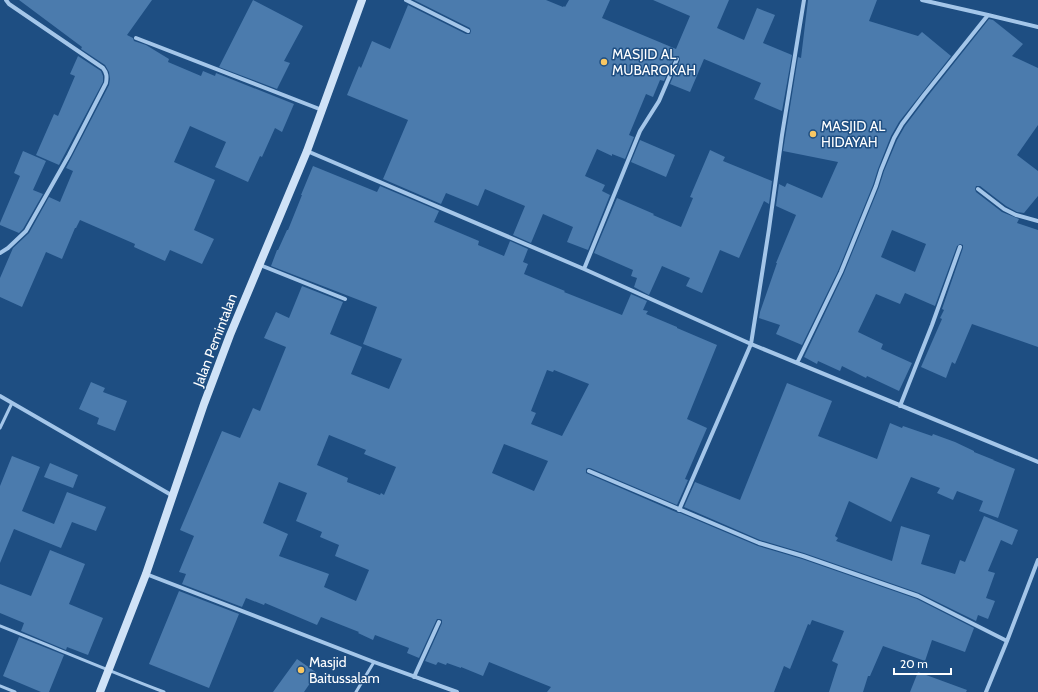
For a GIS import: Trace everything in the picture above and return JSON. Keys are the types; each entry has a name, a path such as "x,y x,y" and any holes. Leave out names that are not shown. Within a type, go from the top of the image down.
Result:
{"main road":[{"name":"Jalan Pemintalan","path":"100,692 146,574 204,404 230,335 307,151 362,0"}],"street":[{"path":"0,253 8,248 26,231 69,155 106,83 107,77 103,68 9,4 6,0"},
{"path":"406,0 468,31"},
{"path":"679,510 751,344 804,0"},
{"path":"922,0 988,14 1038,27"},
{"path":"797,363 841,272 894,138 902,124 988,14"},
{"path":"136,38 322,110"},
{"path":"584,269 640,131 659,101 677,59"},
{"path":"307,151 584,269 751,344 1038,462"},
{"path":"978,188 1004,209 1016,215 1038,221"},
{"path":"900,406 932,325 960,247"},
{"path":"260,265 345,299"},
{"path":"0,396 173,496"},
{"path":"589,471 759,543 810,558 918,596 1007,641"},
{"path":"986,692 1038,560"},
{"path":"146,574 374,662 457,692"},
{"path":"414,677 439,622"}],"lane":[{"path":"0,428 12,403"},
{"path":"0,626 164,692"},
{"path":"356,692 374,662"},
{"path":"0,686 15,692"}],"building":[{"path":"19,0 152,0 127,35 133,38 134,41 146,45 169,59 168,62 201,76 203,71 215,76 216,73 294,104 282,132 275,128 262,157 260,156 248,182 215,167 226,142 190,126 174,162 215,180 194,230 214,239 202,264 170,250 165,261 134,247 135,244 80,220 62,259 46,252 22,307 0,297 0,278 13,248 29,233 49,197 60,202 73,171 66,168 109,85 110,79 109,72 105,65 81,49 82,47"},
{"path":"253,0 303,26 284,61 290,63 277,89 219,67"},
{"path":"414,0 546,0 565,7 569,0 610,0 602,18 676,49 690,16 653,0 729,0 717,28 744,40 757,8 775,15 763,43 792,55 782,111 754,99 761,83 704,59 690,92 670,84 680,60 679,56 675,56 664,81 660,80 653,97 646,94 629,135 634,137 625,159 612,154 612,156 597,149 585,176 605,185 602,191 610,195 588,250 567,242 573,227 543,214 531,243 513,235 525,206 485,189 478,206 446,193 441,204 383,179 408,120 347,95 359,66 361,68 372,41 390,49 408,5 466,34 470,34 471,31 470,28"},
{"path":"808,0 877,0 869,21 918,36 922,32 951,56 899,122 891,136 838,271 802,345 776,334 780,325 759,318 776,263 796,215 776,206 779,184 785,187 787,183 822,198 838,162 783,151 798,57 801,58"},
{"path":"989,19 993,20 1023,44 1012,56 1038,68 1038,125 1017,155 1038,171 1038,196 1024,213 1017,212 1006,206 980,186 976,186 975,189 976,192 1002,212 1019,219 1017,223 1038,230 1038,347 972,324 955,364 952,362 946,378 921,367 942,319 940,318 944,310 942,309 963,248 963,245 960,244 957,246 935,306 905,293 900,304 876,294 858,332 883,344 881,349 912,363 899,391 867,376 866,378 842,366 840,371 818,361 817,364 804,357 844,273 897,140 905,126","holes":["892,230 926,244 915,272 881,257"]},
{"path":"78,56 101,71 103,82 59,165 36,155 54,114 58,116 75,76 70,74"},
{"path":"640,140 675,155 666,177 631,162"},
{"path":"710,150 725,157 723,161 772,181 769,204 764,201 739,258 720,250 702,293 686,286 690,278 662,266 649,295 634,287 637,278 631,276 633,270 594,253 617,198 681,227 693,198 690,197"},
{"path":"23,151 46,161 33,190 43,194 23,229 19,233 0,225 0,223 20,176 14,173"},
{"path":"313,166 377,192 380,186 439,211 434,222 479,241 478,245 504,256 510,241 528,249 523,262 528,264 524,274 622,315 631,294 647,301 643,310 648,311 646,314 717,345 687,419 707,428 685,479 688,480 677,505 590,468 586,469 586,473 758,546 802,559 917,599 974,628 965,652 932,640 925,661 883,646 870,676 868,676 863,692 829,692 838,664 832,661 844,631 812,620 810,625 808,624 790,669 784,666 774,692 547,692 551,687 489,662 483,676 447,663 446,665 438,662 436,665 425,661 442,623 442,620 440,619 437,619 419,658 407,653 409,648 375,635 373,640 358,633 359,632 321,617 317,625 265,603 264,605 246,598 242,607 182,584 186,574 179,572 194,536 180,530 222,431 240,438 253,408 260,411 286,347 264,338 276,312 289,318 302,286 343,302 330,334 362,347 351,374 389,389 402,359 363,344 377,307 271,266 277,250 288,230","holes":["547,370 553,372 554,370 589,384 562,436 531,424 536,413 531,411","329,435 366,450 364,454 396,467 384,495 381,493 380,495 347,482 348,478 317,465","504,444 548,461 534,491 492,473","279,482 307,493 296,521 322,532 320,537 339,545 335,556 369,570 356,601 324,587 329,574 279,556 288,534 263,523"]},
{"path":"91,382 105,388 103,392 127,401 115,431 97,424 99,418 79,409"},
{"path":"787,383 832,401 818,436 877,459 890,423 902,428 903,426 932,436 933,434 955,442 974,452 1015,469 998,518 979,511 983,501 957,491 953,500 937,493 940,488 911,477 891,522 849,501 835,536 838,538 836,541 892,561 901,526 930,535 921,564 955,574 960,560 965,562 984,516 1018,530 1012,545 1001,540 988,571 995,573 986,598 995,601 988,619 978,615 976,621 919,593 804,553 760,540 684,507 695,482 740,500"},
{"path":"12,456 40,467 22,511 54,524 67,492 106,507 96,531 72,522 61,548 14,529 0,563 0,486"},
{"path":"50,463 78,475 73,488 44,477"},
{"path":"50,550 85,564 69,604 103,618 88,655 67,647 66,650 21,631 24,623 0,613 0,584 31,596"},
{"path":"179,591 239,614 209,688 149,664"},
{"path":"19,637 64,655 49,692 41,692 3,676"},
{"name":"Masjid Baitussalam","path":"297,659 317,673 304,692 273,692"},
{"path":"918,672 967,690 966,692 910,692"}],"place":[{"name":"MASJID AL MUBAROKAH","path":"604,62"},
{"name":"MASJID AL HIDAYAH","path":"813,134"},
{"name":"Masjid Baitussalam","path":"301,670"}]}
